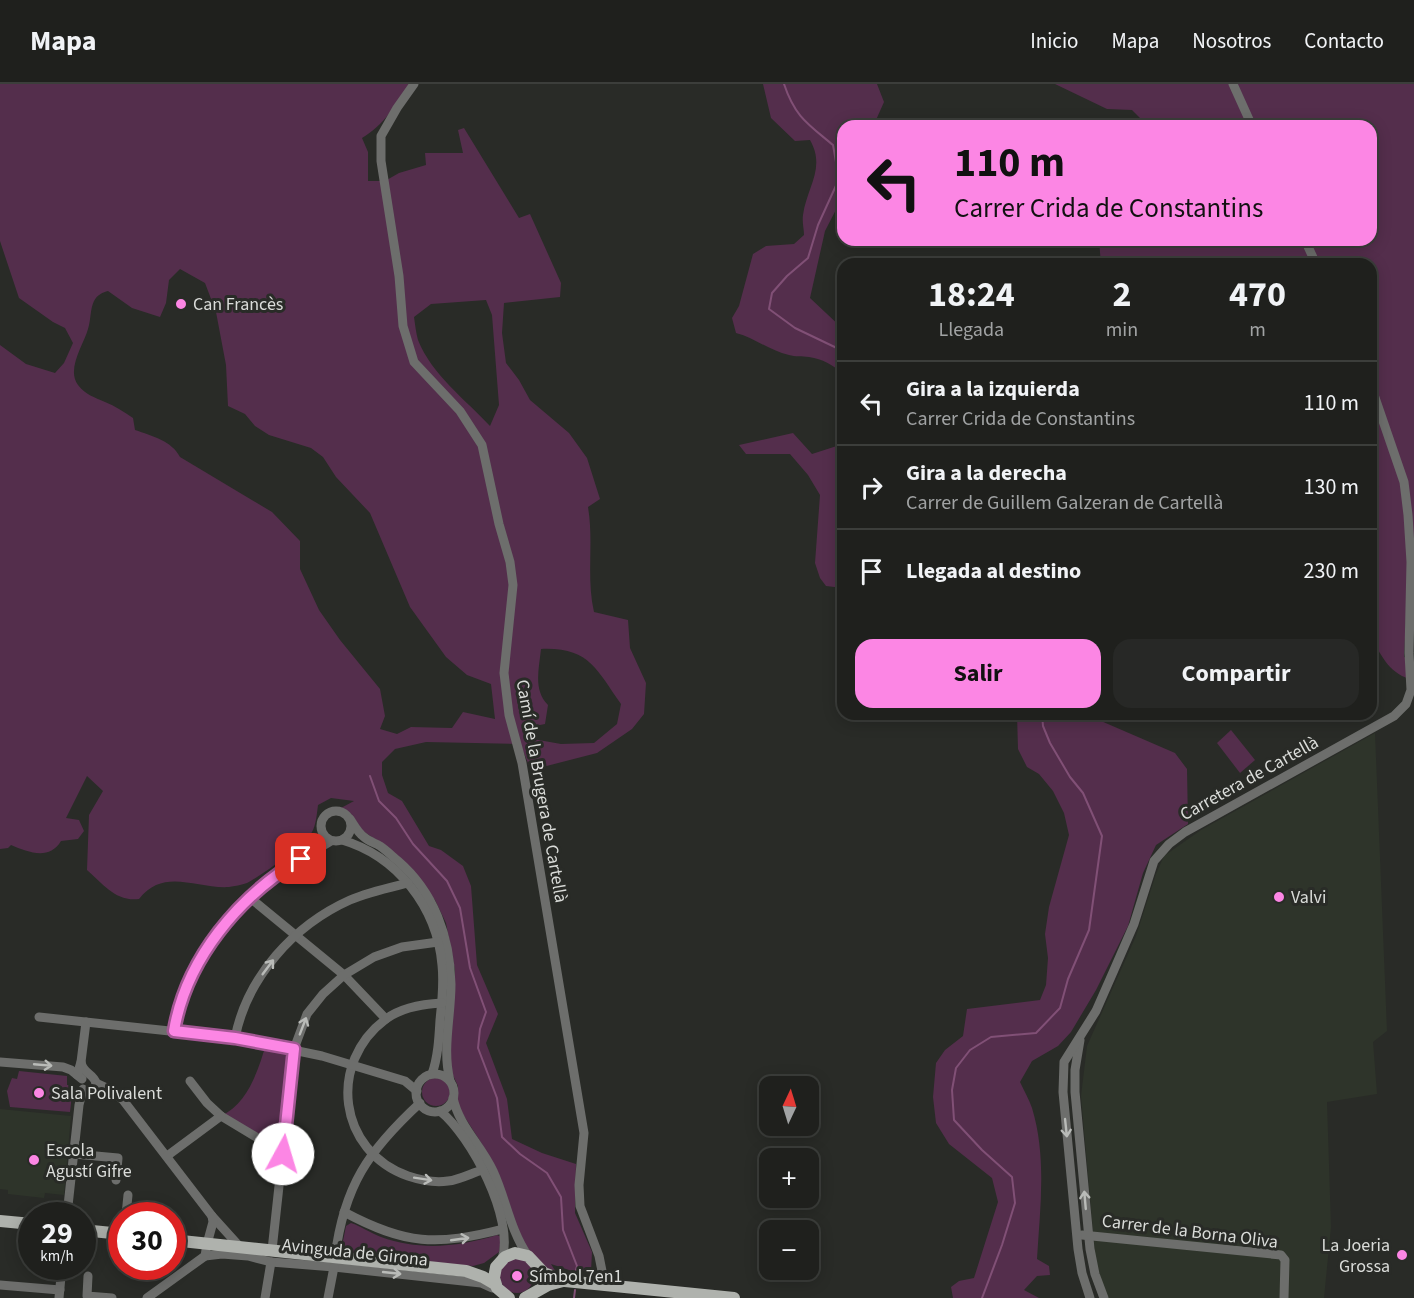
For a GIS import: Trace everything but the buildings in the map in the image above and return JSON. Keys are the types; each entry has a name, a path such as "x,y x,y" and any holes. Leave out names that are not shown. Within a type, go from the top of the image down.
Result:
{"main road":[{"path":"0,1221 18,1223"},
{"name":"Avinguda de Girona","path":"186,1244 206,1250 240,1247 272,1256 466,1271 477,1269 515,1253 528,1256"},
{"path":"528,1256 539,1269 549,1276 565,1281 734,1298"},
{"path":"503,1258 494,1272 503,1294"},
{"path":"528,1296 540,1281 539,1269"},
{"name":"Avinguda de Girona","path":"466,1271 483,1277 503,1294"},
{"path":"528,1296 548,1285 565,1281"}],"street":[{"name":"Camí de la Brugera de Cartellà","path":"414,84 381,136 381,161 399,276 403,326 414,362 460,411 482,446 510,562 513,585 504,674 509,715 522,763 584,1133 579,1185 580,1206 598,1256 605,1286"},
{"path":"1233,84 1249,120"},
{"name":"Carretera de Cartellà","path":"1064,1062 1096,1011 1134,924 1154,861 1159,853 1185,832 1394,716 1410,697 1411,562 1404,482 1377,403"},
{"path":"331,840 323,833 321,827 326,815 337,811 344,813 363,837 380,846 419,883 433,905 446,936 451,994 445,1059 454,1089 449,1105 441,1110"},
{"path":"344,839 352,827 350,819"},
{"path":"174,1031 179,1009 196,969 214,938 249,897 285,869 331,840 363,837"},
{"path":"344,839 378,856 408,883 426,910 438,942 442,964 442,1003 437,1061 431,1076"},
{"path":"235,1038 243,1009 257,982 275,957 296,935 322,916 350,900 408,883"},
{"path":"249,897 344,975 386,1018"},
{"path":"265,1298 272,1256 294,1049 307,1014 322,994 344,975 374,957 402,947 438,942"},
{"path":"442,1003 406,1008 386,1018 372,1031 352,1064 347,1089 350,1116 359,1138 372,1154 395,1171 420,1180 448,1181 482,1170"},
{"path":"39,1017 235,1038 294,1049 405,1081 417,1091 420,1103 429,1110 441,1110 460,1119"},
{"path":"68,1202 86,1022"},
{"name":"Carretera de Cartellà","path":"1080,1039 1075,1092 1088,1235 1092,1262 1104,1298"},
{"path":"417,1091 445,1059"},
{"path":"1076,1064 1070,1060 1064,1062 1063,1092 1080,1265 1090,1298"},
{"path":"0,1062 63,1067 82,1079 91,1090 96,1083"},
{"path":"405,1081 431,1076 450,1081"},
{"path":"82,1079 93,1077 96,1083 123,1100 212,1216 240,1247"},
{"path":"190,1081 207,1103 221,1116 283,1154"},
{"path":"453,1098 460,1119 492,1170 508,1227 503,1258"},
{"path":"328,1298 344,1212 353,1184 392,1128 420,1103"},
{"path":"441,1110 453,1124 482,1170 508,1227 528,1256"},
{"path":"167,1156 221,1116"},
{"path":"74,1154 118,1158 116,1180"},
{"path":"127,1202 128,1195"},
{"path":"344,1212 388,1233 418,1240 452,1240 508,1227"},
{"path":"147,1298 206,1250 213,1222 212,1216"},
{"path":"1077,1235 1088,1235"},
{"name":"Carrer de la Borna Oliva","path":"1088,1235 1281,1255 1285,1260 1284,1298"},
{"name":"Avinguda de Girona","path":"206,1250 222,1254 272,1256"},
{"name":"Avinguda de Girona","path":"335,1262 482,1283 503,1294"},
{"path":"88,1280 87,1296 112,1298"},
{"path":"0,1285 60,1294"}],"shaded area":[{"path":"0,84 409,84 383,121 362,138 368,152 368,181 385,181 399,173 426,165 425,153 463,153 458,130 464,128 519,218 530,214 561,283 560,297 504,303 502,333 506,363 530,400 569,433 587,458 600,499 588,507 594,612 628,620 630,648 646,683 644,714 632,729 597,753 531,770 520,744 426,742 395,749 382,762 382,775 388,793 402,801 429,846 441,850 463,866 471,886 477,965 498,1014 486,1043 507,1099 512,1139 542,1153 576,1164 575,1213 592,1252 591,1271 572,1271 551,1264 559,1277 554,1276 526,1249 482,1144 457,1105 458,1086 450,1069 449,1057 455,970 446,923 435,900 390,849 363,831 351,814 341,808 354,801 331,798 318,805 312,832 307,838 282,860 253,879 245,884 229,887 170,882 149,889 139,899 123,898 110,891 87,870 89,815 103,791 87,776 66,818 79,820 84,831 78,839 61,841 51,851 44,853 31,852 11,845 0,849 0,345 26,364 55,373 64,363 73,343 65,328 19,298 0,241","holes":["180,269 205,283 216,312 226,365 228,406 245,414 255,426 269,435 311,448 323,457 336,477 370,513 410,607 446,657 467,675 491,684 495,719 463,712 452,728 411,727 397,734 380,729 385,716 380,689 319,610 300,569 300,541 272,512 180,457 167,443 135,430 133,418 87,393 78,385 75,379 75,364 97,297 108,291 132,308 160,317 166,303 169,280","486,300 492,315 499,405 490,426 440,375 424,353 418,340 414,317 431,304","541,649 557,649 581,656 605,680 621,704 617,724 594,743 561,744 533,739 535,726 545,724 548,705 540,693 538,672"]},
{"path":"763,84 877,84 884,102 876,120 837,120 837,208 825,231 810,298 837,323 837,369 814,358 782,353 736,333 732,318 739,306 753,254 766,246 794,244 804,235 803,215 816,169 814,150 810,140 795,141 771,118"},
{"path":"1055,84 1414,84 1414,573 1408,579 1404,657 1414,661 1414,680 1406,678 1393,669 1377,648 1377,258 1100,258 1100,246 1377,246 1377,120 1142,120 1132,110 1107,109"},
{"path":"793,433 812,454 837,446 837,587 826,586 820,578 815,563 820,495 808,475 790,454 746,454 739,445"},
{"path":"1017,720 1101,720 1175,753 1187,769 1188,824 1156,845 1143,873 1128,926 1096,990 1071,1032 1058,1046 1032,1061 1020,1082 1032,1108 1040,1145 1041,1202 1037,1259 1049,1266 1050,1275 1037,1276 1024,1290 1039,1298 953,1298 951,1287 959,1281 974,1278 998,1202 992,1178 949,1144 936,1123 933,1097 936,1063 945,1050 963,1036 967,1009 1040,1000 1046,985 1048,958 1045,934 1049,907 1069,835 1064,813 1053,791 1039,774 1027,767 1018,749"},
{"path":"1231,730 1255,760 1240,773 1217,743"},
{"path":"1375,733 1387,1031 1373,1042 1377,1094 1327,1102 1331,1227 1324,1298 1108,1298 1103,1288 1095,1254 1081,1096 1087,1046 1136,936 1164,856 1201,830"},
{"path":"266,1044 294,1049 283,1153 221,1116 245,1095"},
{"name":"Sala Polivalent","path":"19,1071 67,1076 67,1085 73,1085 70,1112 10,1107 7,1091 12,1078 17,1079"},
{"path":"436,1078 446,1082 450,1092 446,1102 436,1106 426,1102 422,1092 426,1082"},
{"name":"Escola Agustí Gifre","path":"0,1109 71,1116 64,1195 45,1193 44,1198 8,1194 8,1190 0,1189"},
{"path":"351,1223 381,1237 425,1246 453,1245 497,1235 501,1237 499,1252 484,1263 473,1266 346,1253 342,1246 346,1226"},
{"path":"517,1259 529,1264 534,1276 529,1288 517,1293 505,1288 500,1276 505,1264"}],"waterway":[{"path":"784,84 798,112 809,125 833,145 837,168"},
{"path":"837,183 818,225 808,258 772,293 769,309 795,328 837,348"},
{"path":"982,1298 1015,1203 1012,1177 954,1120 952,1090 956,1068 970,1050 991,1037 1036,1033 1060,1008 1068,979 1089,930 1102,836 1083,793 1070,777 1050,743 1042,720"},
{"path":"370,776 379,801 396,818 413,844 447,881 460,908 470,968 486,1012 480,1029 478,1048 497,1098 502,1137 520,1154 547,1173 561,1197 563,1230 577,1266 576,1270"},
{"path":"574,1298 575,1290"}],"place":[{"name":"Can Francès","path":"181,304"},
{"name":"Valvi","path":"1279,897"},
{"name":"Sala Polivalent","path":"39,1093"},
{"name":"Escola Agustí Gifre","path":"34,1160"},
{"name":"La Joeria Grossa","path":"1402,1255"},
{"name":"Símbol 7en1","path":"517,1276"}],"route":[{"path":"283,1154 294,1049 235,1038 174,1031 176,1017 189,982 214,938 246,900 301,859"}]}
